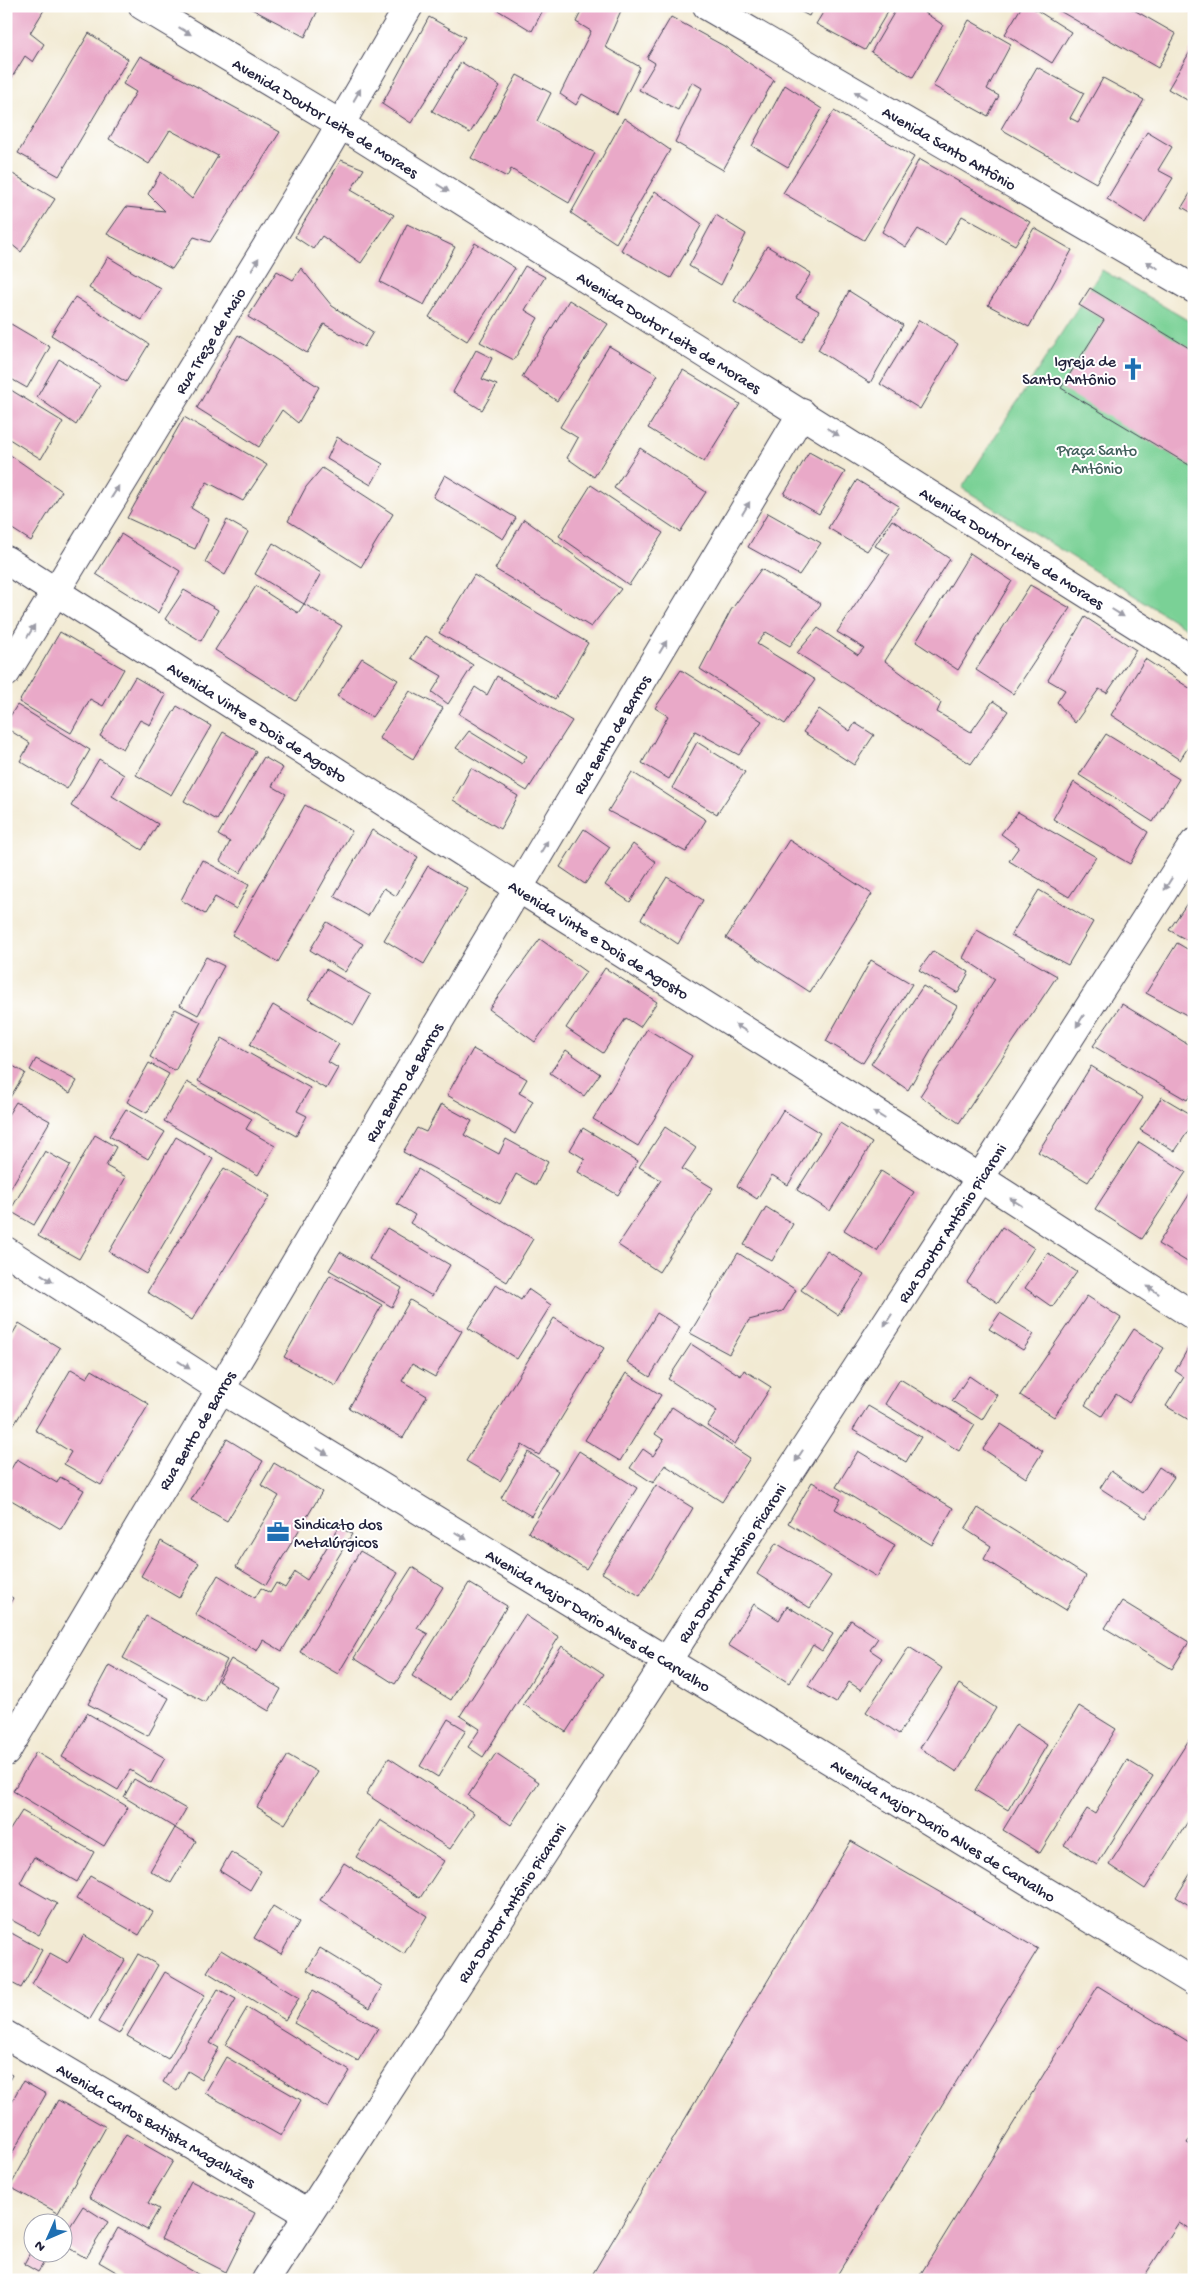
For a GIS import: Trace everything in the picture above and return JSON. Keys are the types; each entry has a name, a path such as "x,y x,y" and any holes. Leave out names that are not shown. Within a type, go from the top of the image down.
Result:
{"street":[{"name":"Avenida Doutor Leite de Moraes","path":"143,6 340,124 1194,661"},
{"name":"Rua Treze de Maio","path":"6,673 340,124 409,6"},
{"name":"Avenida Santo Antônio","path":"706,6 1194,290"},
{"name":"Rua Bento de Barros","path":"6,1752 219,1388 520,889 802,413"},
{"name":"Avenida Vinte e Dois de Agosto","path":"6,560 520,889 980,1178 1194,1316"},
{"name":"Rua Doutor Antônio Picaroni","path":"266,2280 980,1178 1194,843"},
{"name":"Avenida Major Dario Alves de Carvalho","path":"6,1252 219,1388 1194,1982"},
{"name":"Avenida Carlos Batista Magalhães","path":"6,2035 308,2214"}],"green space":[{"name":"Praça Santo Antônio","path":"1102,270 1194,324 1194,633 962,488"}],"building":[{"path":"6,6 37,6 44,10 30,33 44,44 33,62 25,56 6,87"},
{"path":"246,6 320,6 305,37"},
{"path":"497,6 545,6 532,31 496,9"},
{"path":"584,6 623,6 605,47 640,67 617,114 582,94 576,105 560,94 591,31 576,22"},
{"path":"790,6 814,6 809,16"},
{"path":"827,6 891,6 865,50 816,24"},
{"path":"898,6 915,6 943,25 913,77 871,52"},
{"path":"1022,6 1030,6 1071,32 1052,63 1005,34"},
{"path":"1059,6 1127,6 1176,34 1158,68 1058,10"},
{"path":"1179,6 1194,6 1194,15"},
{"path":"429,17 465,37 411,123 382,104"},
{"path":"671,17 724,46 774,80 723,170 675,142 702,88 692,82 678,110 639,90 655,63 647,58"},
{"path":"969,20 1011,44 987,89 999,96 988,116 933,86"},
{"path":"89,33 128,59 59,176 18,153"},
{"path":"1194,45 1194,104 1168,89"},
{"path":"140,56 280,132 210,242 194,237 172,269 107,234 126,207 165,211 148,194 161,172 192,199 218,156 170,130 149,164 109,139 136,92 123,84"},
{"path":"461,62 500,86 470,133 432,111"},
{"path":"1037,67 1084,93 1070,118 1078,122 1103,78 1144,100 1096,183 1001,129"},
{"path":"517,75 551,93 537,121 595,153 569,203 511,169 507,177 471,158"},
{"path":"785,85 822,109 788,167 752,146"},
{"path":"834,111 914,157 864,240 783,193"},
{"path":"624,118 670,150 616,243 571,213"},
{"path":"1147,132 1172,147 1158,170 1173,178 1145,223 1107,199"},
{"path":"919,159 1030,222 1015,245 962,216 945,245 918,229 906,247 882,232"},
{"path":"341,160 364,169 351,190 394,215 361,263 322,236 313,249 295,237"},
{"path":"6,170 55,199 21,252 6,240"},
{"path":"1194,187 1194,214 1182,207"},
{"path":"655,191 702,224 671,278 621,250"},
{"path":"716,215 746,234 721,285 689,266"},
{"path":"407,224 455,247 424,305 380,282"},
{"path":"1034,228 1072,250 1029,327 988,305"},
{"path":"475,243 515,268 467,341 429,317"},
{"path":"767,246 811,273 796,298 819,311 802,342 734,301"},
{"path":"108,257 161,289 142,320 89,288"},
{"path":"525,266 545,277 525,310 538,318 514,360 480,342"},
{"path":"301,268 332,306 373,332 364,347 324,324 307,353 248,317 277,271 293,280"},
{"name":"Igreja de Santo Antônio","path":"1090,288 1194,351 1194,468 1061,388 1104,320 1079,305"},
{"path":"849,291 903,325 870,383 818,350"},
{"path":"75,297 149,344 126,382 51,335"},
{"path":"569,300 608,324 557,401 522,377"},
{"path":"919,320 958,344 920,409 880,384"},
{"path":"11,324 50,347 27,388 6,376 6,333"},
{"path":"238,335 319,387 298,423 282,410 259,447 197,408"},
{"path":"609,346 658,375 594,477 567,458 578,438 560,427"},
{"path":"476,350 492,358 482,379 497,385 482,410 453,392"},
{"path":"59,359 100,385 76,425 37,397"},
{"path":"683,370 740,404 704,462 648,428"},
{"path":"6,387 63,422 41,459 6,437"},
{"path":"184,417 267,465 243,501 207,482 191,508 209,519 195,549 127,518"},
{"path":"337,437 383,464 371,485 327,459"},
{"path":"640,448 706,492 680,532 614,488"},
{"path":"6,452 62,491 31,541 6,525"},
{"path":"809,452 845,472 819,514 784,494"},
{"path":"322,468 393,514 361,567 288,521 306,487"},
{"path":"445,475 516,518 503,539 433,497"},
{"path":"857,480 899,506 867,551 828,528"},
{"path":"591,485 663,533 629,585 559,536"},
{"path":"768,513 821,543 799,575 748,547"},
{"path":"524,519 621,589 591,627 495,569"},
{"path":"227,520 248,532 225,575 205,562"},
{"path":"892,520 950,559 885,661 941,703 937,712 971,732 993,701 1008,711 971,764 797,653 818,628 858,655 864,648 837,632 890,554 875,546"},
{"path":"121,534 180,571 158,613 96,574"},
{"path":"273,543 321,573 304,604 255,574"},
{"path":"970,553 1012,581 958,670 916,642"},
{"path":"761,569 821,604 790,646 766,632 757,644 815,680 785,724 700,669 731,610"},
{"path":"474,575 588,643 555,699 439,633"},
{"path":"1030,585 1070,608 1013,694 976,670"},
{"path":"256,586 298,613 304,604 342,626 296,701 215,650"},
{"path":"184,590 218,610 201,641 165,619"},
{"path":"1085,617 1136,650 1107,693 1099,689 1075,723 1057,702 1065,690 1048,680"},
{"path":"60,632 124,669 103,706 90,699 71,733 19,702"},
{"path":"426,636 473,665 448,704 432,692 442,676 411,658"},
{"path":"362,658 398,680 372,717 337,696"},
{"path":"1145,659 1194,691 1194,738 1180,760 1111,715"},
{"path":"681,670 762,721 739,755 695,731 669,779 642,763 668,716 655,708"},
{"path":"497,676 572,721 527,791 456,748 469,731 522,764 527,756 459,714 475,687 487,695"},
{"path":"135,677 166,695 150,725 140,720 123,749 100,736"},
{"path":"410,691 443,708 413,759 379,738"},
{"path":"17,705 90,750 67,789 20,761 30,743 6,728 6,723"},
{"path":"177,706 211,726 171,795 136,775"},
{"path":"819,709 850,731 855,723 874,735 854,765 803,732"},
{"path":"223,732 256,751 217,820 184,801"},
{"path":"1106,734 1179,779 1153,822 1079,775"},
{"path":"697,742 745,772 717,814 672,788"},
{"path":"264,757 283,768 272,786 286,794 240,873 220,861 230,842 218,835"},
{"path":"99,759 124,775 112,796 158,824 142,850 71,806"},
{"path":"471,768 518,796 500,829 453,800"},
{"path":"632,772 706,820 686,852 608,811"},
{"path":"1074,782 1148,832 1130,864 1053,819"},
{"path":"305,805 352,831 278,962 232,935"},
{"path":"1018,812 1096,857 1069,897 1009,861 1019,847 1001,834"},
{"path":"584,829 610,847 585,884 560,867"},
{"path":"372,830 418,857 396,896 384,888 368,916 334,896"},
{"path":"789,840 872,894 810,992 726,938"},
{"path":"633,844 656,862 630,902 605,885"},
{"path":"202,860 249,885 236,909 215,897 205,914 181,900"},
{"path":"428,866 468,889 424,964 384,940"},
{"path":"667,877 703,900 678,944 641,919"},
{"path":"1039,890 1093,922 1068,965 1011,935"},
{"path":"1194,893 1194,944 1169,930"},
{"path":"327,922 363,944 345,972 310,950"},
{"path":"977,930 1057,976 959,1123 920,1096 995,979 963,958"},
{"path":"540,939 586,972 535,1042 489,1009"},
{"path":"1177,943 1194,953 1194,1019 1146,993"},
{"path":"933,951 969,972 958,993 919,970"},
{"path":"206,957 224,966 198,1015 180,1005"},
{"path":"871,960 912,984 863,1063 826,1041"},
{"path":"605,968 657,1002 640,1027 626,1018 603,1053 566,1028"},
{"path":"326,969 371,995 354,1025 308,999"},
{"path":"923,986 957,1006 908,1090 871,1064"},
{"path":"1122,1004 1194,1048 1194,1090 1187,1100 1093,1046"},
{"path":"273,1005 339,1044 328,1062 338,1068 326,1089 250,1045"},
{"path":"175,1009 201,1022 175,1071 150,1057"},
{"path":"647,1029 692,1056 638,1146 593,1119"},
{"path":"222,1038 310,1088 297,1111 307,1116 296,1136 198,1081"},
{"path":"473,1049 527,1079 519,1093 533,1101 515,1134 447,1095"},
{"path":"566,1050 600,1074 584,1096 550,1073"},
{"path":"36,1059 77,1081 70,1093 30,1070"},
{"path":"6,1062 25,1073 6,1104"},
{"path":"149,1063 169,1074 147,1113 127,1102"},
{"path":"1091,1066 1143,1098 1088,1182 1038,1152"},
{"path":"187,1082 252,1119 246,1129 275,1146 258,1175 164,1121"},
{"path":"1162,1097 1194,1116 1194,1122 1175,1151 1140,1130"},
{"path":"16,1102 50,1121 6,1196 6,1118"},
{"path":"441,1104 472,1121 464,1135 499,1154 506,1139 548,1162 536,1185 516,1174 500,1204 403,1152 417,1128 426,1132"},
{"path":"126,1109 165,1132 148,1159 109,1136"},
{"path":"783,1110 820,1133 788,1185 772,1175 757,1199 737,1186"},
{"path":"840,1123 872,1143 830,1211 797,1190"},
{"path":"665,1127 696,1148 682,1169 713,1188 659,1272 618,1245 661,1180 639,1167"},
{"path":"583,1128 638,1161 618,1195 578,1172 585,1159 570,1150"},
{"path":"95,1135 116,1147 106,1166 126,1177 79,1259 38,1236"},
{"path":"176,1137 213,1159 146,1274 109,1252"},
{"path":"1139,1142 1186,1172 1142,1239 1095,1209"},
{"path":"45,1151 70,1165 34,1225 10,1211"},
{"path":"224,1168 270,1196 192,1320 147,1292"},
{"path":"418,1169 533,1239 507,1282 410,1223 415,1215 397,1204"},
{"path":"881,1171 914,1192 877,1251 844,1230"},
{"path":"1194,1187 1194,1266 1158,1244"},
{"path":"766,1207 793,1224 772,1261 744,1245"},
{"path":"1002,1227 1034,1248 998,1303 967,1282"},
{"path":"387,1228 450,1265 432,1296 369,1259"},
{"path":"827,1251 864,1275 838,1315 801,1290"},
{"path":"340,1252 402,1288 392,1307 329,1270"},
{"path":"738,1253 796,1290 783,1311 749,1320 729,1354 690,1333"},
{"path":"1048,1253 1077,1272 1052,1307 1025,1288"},
{"path":"330,1275 382,1305 336,1386 284,1357"},
{"path":"496,1284 521,1300 528,1289 551,1305 517,1359 468,1328"},
{"path":"1087,1296 1121,1318 1054,1417 1020,1395"},
{"path":"410,1300 462,1331 435,1377 412,1364 402,1381 427,1396 403,1438 349,1408"},
{"path":"657,1313 680,1327 650,1377 627,1362"},
{"path":"1000,1313 1034,1334 1023,1350 989,1329"},
{"path":"554,1318 604,1348 539,1455 522,1445 500,1481 466,1461"},
{"path":"19,1323 60,1348 14,1425 6,1420 6,1345"},
{"path":"1134,1329 1164,1348 1129,1403 1116,1394 1102,1416 1085,1405"},
{"path":"691,1344 741,1376 744,1370 771,1387 735,1444 707,1426 717,1411 668,1379"},
{"path":"1190,1345 1194,1347 1194,1423 1166,1406 1184,1377 1175,1371"},
{"path":"71,1369 87,1378 92,1370 149,1404 101,1485 64,1464 71,1452 35,1430"},
{"path":"626,1373 661,1395 620,1461 585,1440"},
{"path":"969,1376 997,1395 982,1420 952,1401"},
{"path":"900,1379 975,1425 959,1451 885,1404"},
{"path":"868,1406 921,1437 906,1462 853,1430"},
{"path":"672,1407 750,1458 722,1502 665,1465 653,1483 630,1468 643,1449 653,1456 664,1440 655,1434"},
{"path":"1001,1424 1043,1451 1026,1478 983,1449"},
{"path":"227,1439 263,1461 227,1521 191,1500"},
{"path":"579,1451 637,1488 586,1569 528,1532"},
{"path":"858,1451 953,1508 932,1545 836,1487"},
{"path":"528,1452 558,1471 531,1516 501,1498"},
{"path":"17,1459 57,1483 60,1477 84,1490 61,1529 6,1497 6,1477"},
{"name":"Sindicato dos Metalúrgicos","path":"274,1463 322,1492 266,1585 236,1567 279,1496 261,1485"},
{"path":"1159,1467 1174,1477 1146,1518 1100,1488 1111,1471 1142,1493"},
{"path":"812,1482 841,1499 835,1509 895,1545 877,1577 788,1523"},
{"path":"656,1485 693,1508 640,1596 602,1573"},
{"path":"978,1508 1086,1576 1066,1610 984,1559 991,1546 965,1529"},
{"path":"339,1527 352,1534 282,1651 263,1640 257,1651 195,1614 218,1575 255,1598 261,1588 270,1593 276,1583 285,1588 295,1572 307,1580"},
{"path":"161,1541 199,1563 179,1598 141,1576"},
{"path":"776,1543 831,1576 810,1608 757,1574"},
{"path":"360,1551 398,1573 338,1674 300,1652"},
{"path":"412,1567 443,1587 417,1628 428,1634 395,1684 354,1658"},
{"path":"469,1583 507,1606 451,1700 412,1676"},
{"path":"6,1594 13,1598 6,1610"},
{"path":"1122,1601 1189,1642 1172,1669 1105,1628"},
{"path":"754,1604 779,1620 787,1606 833,1634 822,1651 813,1645 789,1683 728,1645"},
{"path":"525,1615 559,1637 483,1757 468,1747 480,1729 460,1716"},
{"path":"146,1616 227,1660 205,1702 123,1658"},
{"path":"851,1620 878,1638 870,1650 882,1658 861,1690 849,1682 836,1703 808,1686"},
{"path":"562,1646 604,1674 566,1732 523,1704"},
{"path":"909,1647 942,1668 899,1734 866,1712"},
{"path":"231,1659 281,1689 269,1711 218,1681"},
{"path":"109,1665 169,1698 148,1736 88,1704"},
{"path":"959,1684 996,1708 957,1772 920,1748"},
{"path":"1079,1706 1116,1729 1040,1853 1003,1830"},
{"path":"87,1713 165,1758 151,1783 130,1770 118,1790 62,1757"},
{"path":"448,1719 466,1730 438,1777 420,1766"},
{"path":"1016,1724 1047,1745 1008,1810 975,1790"},
{"path":"1194,1732 1194,1812 1145,1889 1109,1865"},
{"path":"36,1752 128,1807 104,1846 13,1791"},
{"path":"496,1753 539,1782 511,1825 468,1796"},
{"path":"288,1755 317,1772 285,1824 257,1807"},
{"path":"389,1758 474,1813 450,1849 366,1794"},
{"path":"1127,1760 1153,1776 1097,1865 1064,1845 1087,1809 1095,1814"},
{"path":"134,1779 186,1809 175,1828 124,1797"},
{"path":"22,1811 94,1852 77,1882 34,1857 20,1883 57,1904 39,1935 6,1917 6,1836"},
{"path":"380,1820 444,1861 420,1898 356,1857"},
{"path":"175,1828 196,1841 171,1883 150,1871"},
{"path":"851,1841 1038,1949 834,2280 589,2280"},
{"path":"231,1852 261,1871 250,1890 220,1871"},
{"path":"344,1863 427,1916 404,1954 320,1900"},
{"path":"1194,1868 1194,1908 1176,1897"},
{"path":"90,1876 153,1912 139,1935 76,1899"},
{"path":"273,1906 299,1922 281,1954 254,1938"},
{"path":"6,1930 42,1950 21,1988 6,1980"},
{"path":"84,1935 125,1960 90,2019 32,1984 50,1953 68,1963"},
{"path":"320,1948 382,1986 370,2008 307,1970"},
{"path":"221,1950 299,1998 285,2020 207,1972"},
{"path":"138,1954 158,1965 119,2034 98,2022"},
{"path":"165,1972 205,1995 168,2059 127,2036"},
{"path":"1098,1986 1194,2045 1194,2133 1187,2143 1194,2147 1194,2231 1179,2222 1142,2280 917,2280"},
{"path":"218,1989 236,1999 210,2043 219,2048 201,2079 188,2071 177,2091 163,2082"},
{"path":"313,1990 378,2028 358,2061 294,2023"},
{"path":"247,2008 350,2071 328,2108 225,2045"},
{"path":"226,2057 301,2100 281,2136 205,2093"},
{"path":"6,2072 12,2075 6,2086"},
{"path":"23,2081 46,2094 6,2164 6,2112"},
{"path":"58,2100 106,2127 58,2213 10,2187"},
{"path":"126,2134 173,2161 148,2203 159,2209 147,2230 89,2197"},
{"path":"191,2181 255,2213 226,2272 161,2239"},
{"path":"83,2206 108,2222 86,2258 72,2250 72,2223"},
{"path":"118,2228 208,2280 130,2280 99,2262"},
{"path":"24,2264 43,2264 38,2272"}],"place":[{"name":"Igreja de Santo Antônio","path":"1133,369"},
{"name":"Sindicato dos Metalúrgicos","path":"278,1532"}]}
